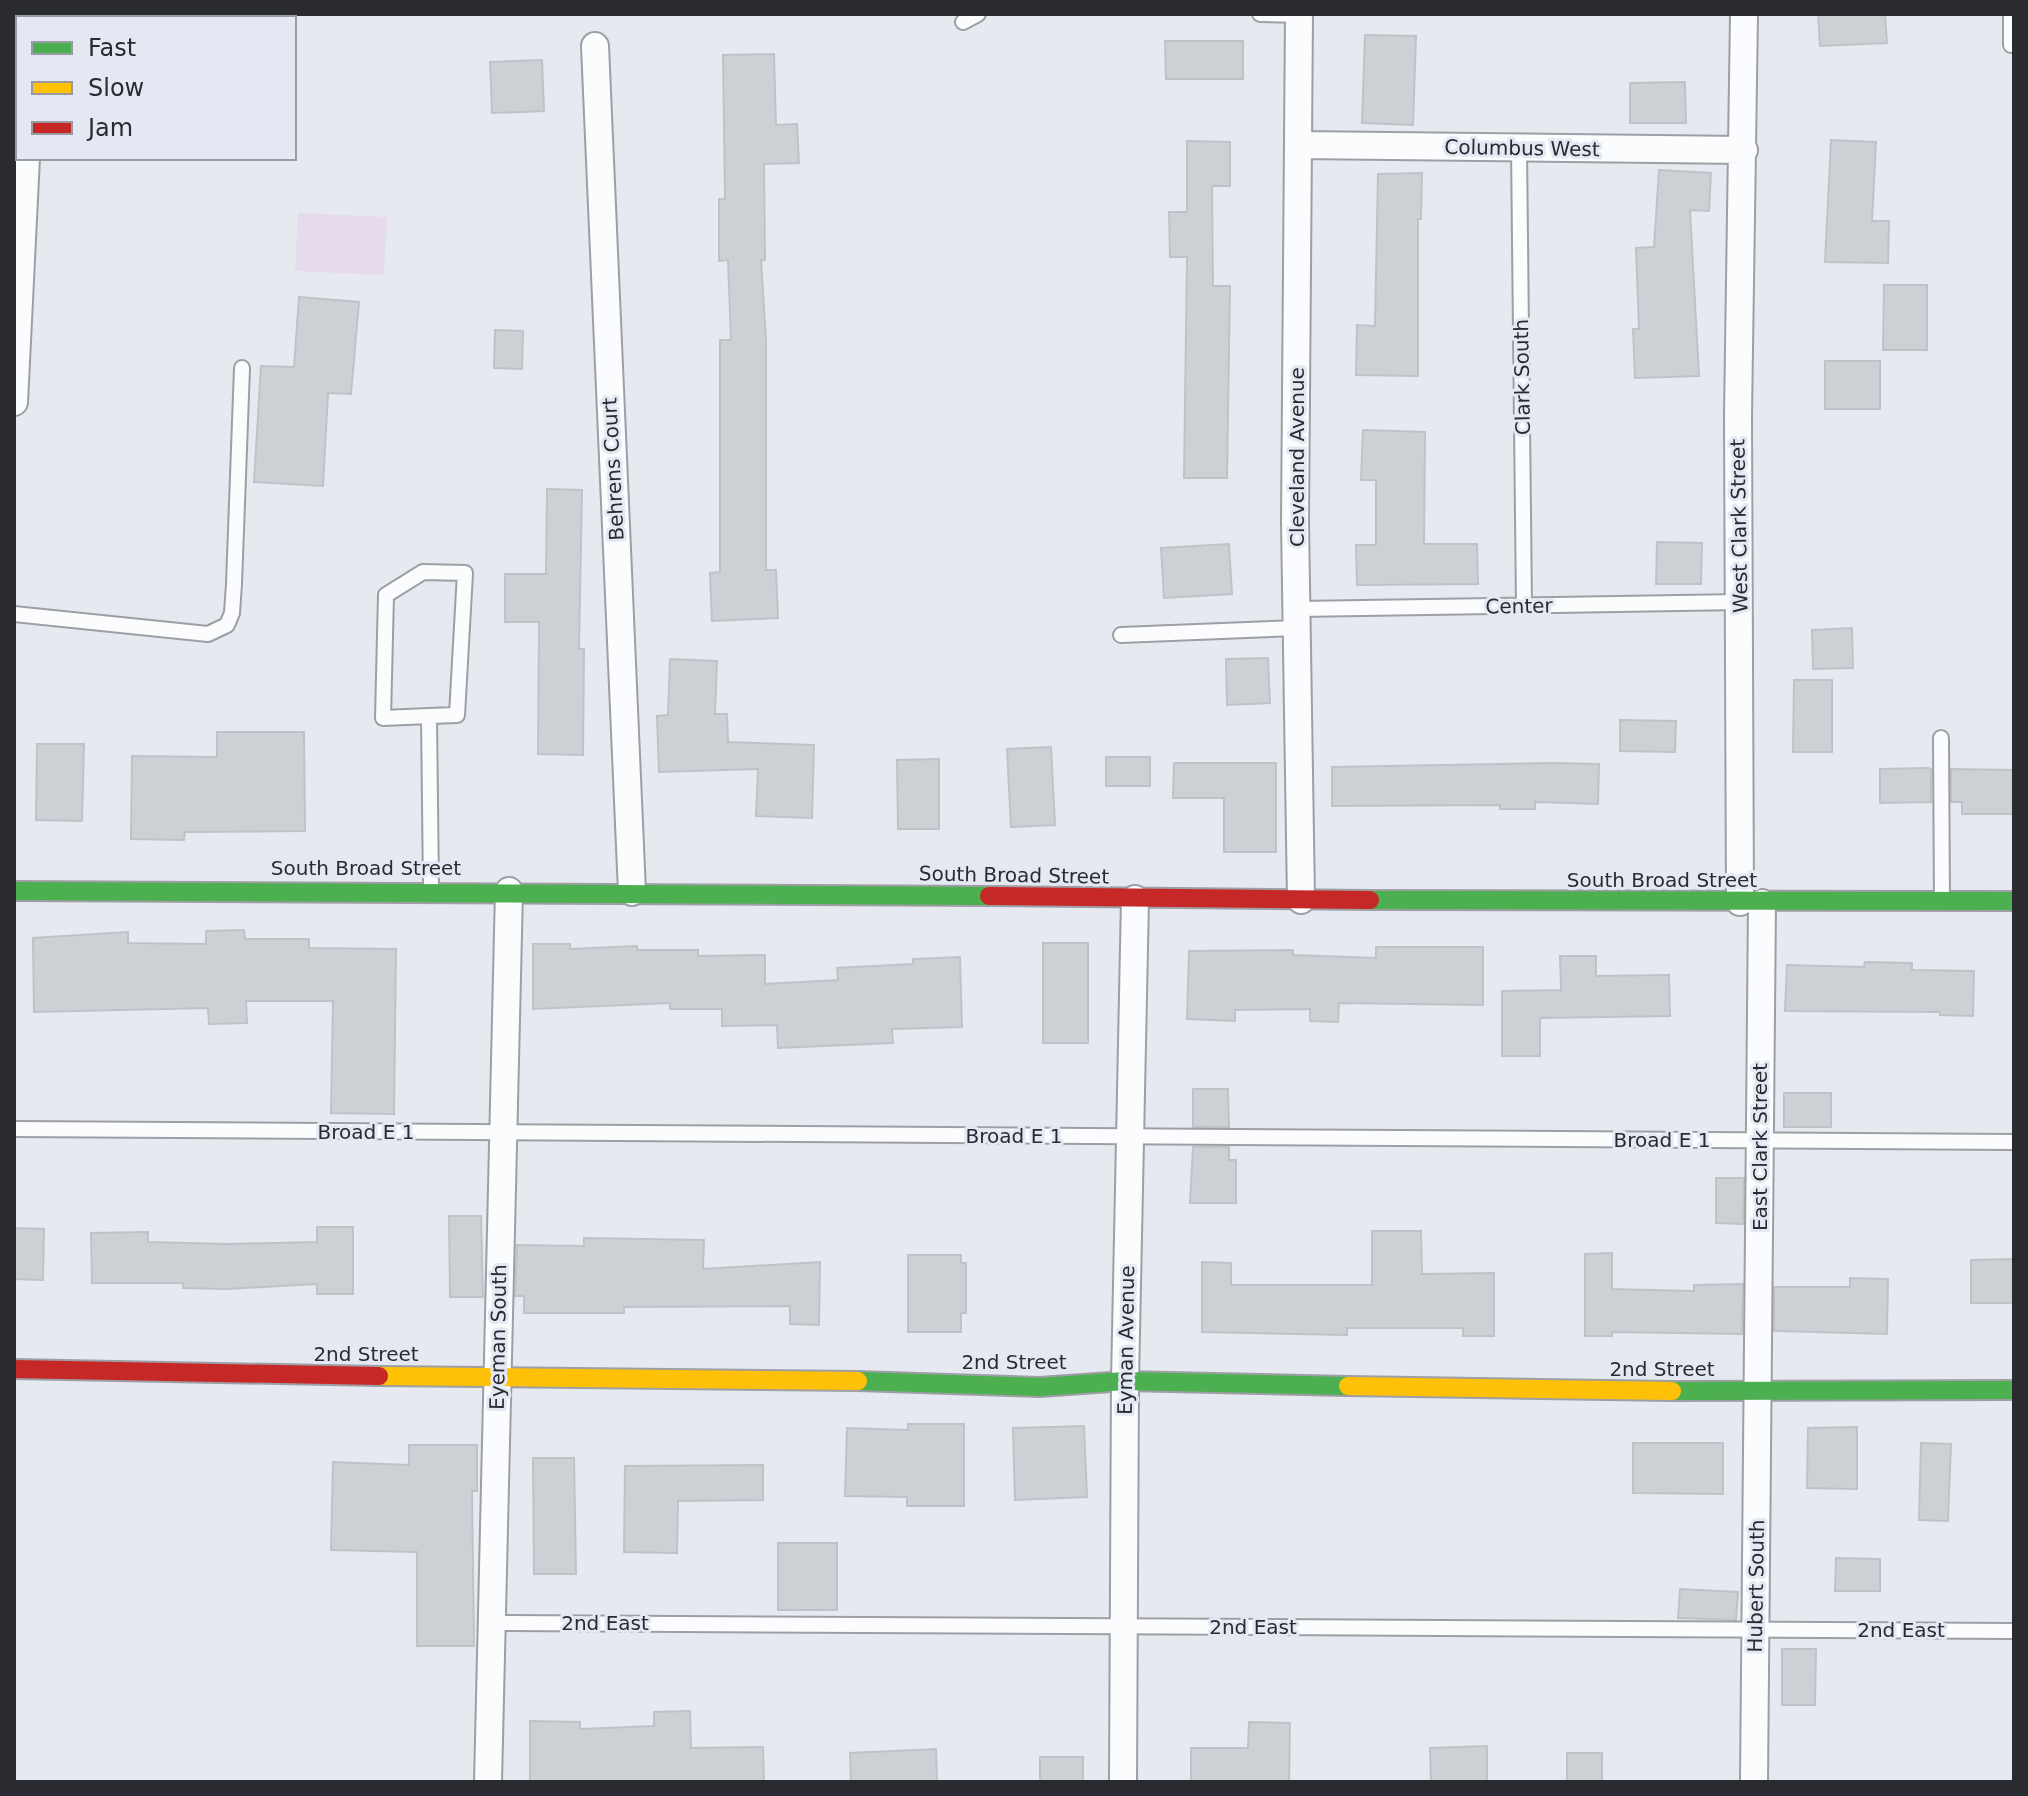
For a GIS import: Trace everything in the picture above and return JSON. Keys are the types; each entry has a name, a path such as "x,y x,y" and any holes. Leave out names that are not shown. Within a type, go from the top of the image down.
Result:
{"street":[{"name":"West Clark Street","path":"1744,14 1738,416 1740,602 1751,903"},
{"name":"Cleveland Avenue","path":"1299,15 1297,618 1301,900"},
{"name":"Behrens Court","path":"595,46 632,892"},
{"name":"Columbus West","path":"1299,145 1744,150"},
{"path":"14,402 26,160"},
{"name":"South Broad Street","path":"14,891 431,889 1135,899 1751,903 2014,901"},
{"name":"Eyeman South","path":"488,1782 509,891"},
{"name":"Eyman Avenue","path":"1123,1782 1125,1381 1135,899"},
{"name":"East Clark Street","path":"1751,903 1760,1140 1758,1390"},
{"name":"2nd Street","path":"14,1369 896,1381 1040,1387 1125,1381 1569,1391 2014,1390"},
{"name":"Hubert South","path":"1754,1782 1758,1390"}],"lane":[{"path":"963,22 978,14"},
{"path":"1260,14 1299,15"},
{"path":"2011,14 2011,45 2014,45"},
{"name":"Clark South","path":"1519,148 1524,606"},
{"path":"14,614 208,634 227,625 232,613 234,584 242,368"},
{"path":"423,572 465,573 457,715 429,716 383,718 386,595 423,572"},
{"name":"Center","path":"1121,635 1297,618 1524,606 1740,602"},
{"path":"429,716 431,889"},
{"path":"1941,738 1942,902"},
{"name":"Broad E 1","path":"14,1129 2014,1142"},
{"name":"2nd East","path":"492,1623 2014,1631"}],"shaded area":[{"path":"298,213 387,217 384,275 295,271"}],"building":[{"path":"1818,14 1885,14 1887,43 1820,46"},
{"path":"1365,35 1416,36 1413,125 1362,123"},
{"path":"1165,41 1243,41 1243,79 1166,79"},
{"path":"774,54 776,125 797,124 799,163 764,164 765,260 761,260 766,340 766,570 776,570 778,618 712,621 710,573 720,572 720,340 731,340 728,260 719,261 719,199 725,199 723,55"},
{"path":"542,60 544,111 492,113 490,62"},
{"path":"1685,82 1686,123 1630,123 1630,83"},
{"path":"1831,140 1876,142 1872,221 1889,221 1888,263 1825,262"},
{"path":"1187,141 1230,142 1230,186 1212,186 1213,286 1230,286 1227,478 1184,478 1187,257 1170,257 1169,212 1187,212"},
{"path":"1659,170 1711,173 1709,211 1690,210 1699,376 1635,378 1633,329 1639,329 1636,248 1654,247"},
{"path":"1422,173 1421,219 1418,219 1418,376 1356,375 1357,325 1375,326 1378,174"},
{"path":"1884,285 1927,285 1927,350 1883,350"},
{"path":"299,297 359,302 351,394 328,393 323,486 254,482 261,366 294,367"},
{"path":"495,330 523,331 522,369 494,368"},
{"path":"1825,361 1880,361 1880,409 1825,409"},
{"path":"1363,430 1425,432 1424,544 1477,544 1478,584 1357,585 1356,545 1376,545 1376,480 1361,480"},
{"path":"547,489 582,490 579,649 584,649 583,755 538,754 539,622 505,622 505,574 546,574"},
{"path":"1657,542 1702,543 1701,584 1656,584"},
{"path":"1229,544 1232,594 1164,598 1161,548"},
{"path":"1852,628 1853,668 1813,669 1812,630"},
{"path":"1268,658 1270,703 1227,705 1226,659"},
{"path":"670,659 717,661 715,714 727,714 728,742 814,745 812,818 756,816 758,769 659,772 657,716 668,715"},
{"path":"1794,680 1832,680 1832,752 1793,752"},
{"path":"1620,720 1676,721 1675,752 1620,751"},
{"path":"217,732 304,732 305,831 185,832 184,840 131,839 132,756 217,757"},
{"path":"37,744 84,744 82,821 36,820"},
{"path":"1051,747 1055,825 1011,827 1007,749"},
{"path":"1106,757 1150,757 1150,786 1106,786"},
{"path":"939,759 939,829 898,829 897,760"},
{"path":"1174,763 1276,763 1276,852 1224,852 1224,798 1173,798"},
{"path":"1599,764 1598,804 1535,802 1535,809 1500,809 1500,805 1332,806 1332,767"},
{"path":"1880,769 1931,769 1931,802 1880,803"},
{"path":"1951,769 2014,770 2014,814 1962,814 1962,802 1951,802"},
{"path":"244,930 245,939 309,939 309,948 396,949 394,1114 331,1113 333,1001 246,1001 247,1023 209,1024 208,1008 34,1012 33,938 128,932 128,943 206,944 206,931"},
{"path":"1043,943 1088,943 1088,1043 1043,1043"},
{"path":"533,944 570,944 570,949 637,946 637,950 698,950 698,956 765,955 765,984 838,980 837,968 913,964 913,959 960,957 962,1027 892,1029 893,1043 778,1048 777,1025 722,1026 722,1009 670,1009 670,1003 533,1009"},
{"path":"1376,947 1483,947 1483,1005 1339,1003 1338,1022 1310,1021 1310,1009 1235,1010 1235,1021 1187,1019 1189,951 1293,950 1293,955 1376,958"},
{"path":"1560,956 1596,956 1596,976 1669,975 1670,1016 1540,1018 1540,1056 1502,1056 1502,991 1561,990"},
{"path":"1865,962 1912,963 1912,970 1974,971 1973,1016 1940,1015 1940,1012 1785,1011 1787,965 1864,967"},
{"path":"1193,1089 1228,1089 1229,1127 1193,1127"},
{"path":"1784,1093 1831,1093 1831,1127 1784,1127"},
{"path":"1193,1147 1229,1147 1229,1160 1236,1160 1236,1203 1190,1203"},
{"path":"1716,1178 1744,1178 1743,1224 1716,1223"},
{"path":"449,1216 481,1216 483,1297 450,1297"},
{"path":"317,1227 353,1227 353,1294 317,1294 317,1284 226,1289 183,1288 183,1283 92,1283 91,1233 148,1232 148,1242 317,1242"},
{"path":"14,1228 44,1229 43,1280 14,1279"},
{"path":"1372,1231 1421,1231 1422,1274 1494,1273 1494,1336 1463,1336 1463,1328 1347,1328 1347,1335 1202,1332 1202,1262 1231,1263 1231,1285 1372,1285"},
{"path":"584,1238 704,1240 703,1269 820,1262 819,1325 790,1324 790,1306 624,1307 624,1313 524,1313 524,1296 515,1296 517,1245 584,1246"},
{"path":"1612,1253 1612,1289 1694,1291 1694,1285 1743,1284 1742,1334 1612,1332 1612,1336 1585,1336 1585,1254"},
{"path":"908,1255 961,1255 961,1263 966,1263 966,1313 961,1313 961,1332 908,1332"},
{"path":"2014,1259 2014,1303 1971,1303 1971,1260"},
{"path":"1850,1278 1888,1279 1887,1334 1774,1331 1774,1287 1850,1287"},
{"path":"908,1424 964,1424 964,1506 907,1506 907,1497 845,1496 847,1428 908,1430"},
{"path":"1084,1426 1087,1497 1015,1500 1013,1428"},
{"path":"1857,1427 1857,1489 1807,1488 1808,1428"},
{"path":"1633,1443 1723,1443 1723,1494 1633,1493"},
{"path":"1921,1443 1951,1444 1948,1521 1919,1520"},
{"path":"409,1445 477,1445 477,1491 472,1491 474,1646 417,1646 417,1552 331,1550 333,1462 409,1465"},
{"path":"533,1458 574,1458 576,1574 534,1574"},
{"path":"763,1465 763,1500 678,1501 677,1553 624,1552 625,1466"},
{"path":"778,1543 837,1543 837,1610 778,1610"},
{"path":"1836,1558 1880,1559 1880,1591 1835,1591"},
{"path":"1680,1589 1738,1592 1736,1620 1678,1618"},
{"path":"1782,1649 1816,1649 1815,1705 1782,1705"},
{"path":"690,1711 691,1748 763,1747 764,1782 530,1782 530,1721 580,1722 580,1729 654,1726 654,1712"},
{"path":"1249,1722 1290,1723 1289,1782 1191,1782 1191,1748 1248,1748"},
{"path":"1487,1746 1487,1782 1431,1782 1430,1748"},
{"path":"936,1749 937,1782 851,1782 850,1753"},
{"path":"1567,1753 1602,1753 1602,1782 1567,1782"},
{"path":"1040,1757 1083,1757 1083,1782 1040,1782"}],"traffic: fast":[{"path":"14,891 989,896"},
{"path":"1370,900 2014,901"},
{"path":"858,1381 1040,1387 1125,1381 1348,1386"},
{"path":"1672,1391 2014,1390"}],"traffic: slow":[{"path":"379,1376 858,1381"},
{"path":"1348,1386 1672,1391"}],"traffic: jam":[{"path":"989,896 1370,900"},
{"path":"14,1369 379,1376"}]}
